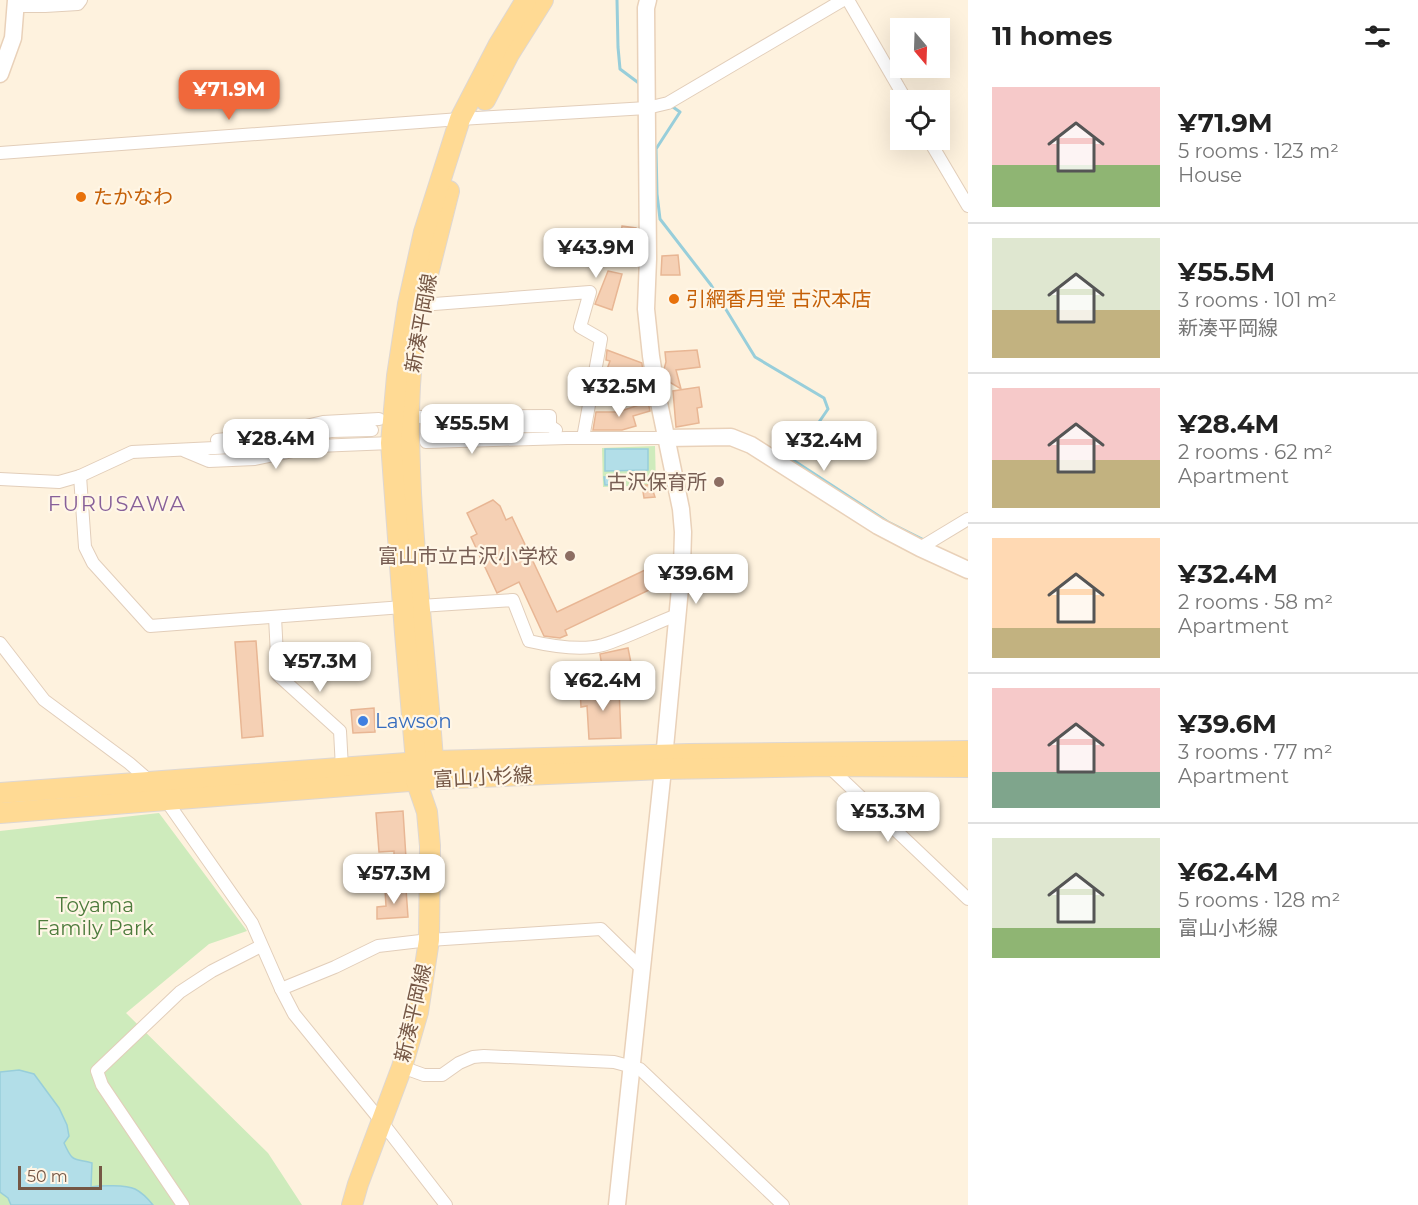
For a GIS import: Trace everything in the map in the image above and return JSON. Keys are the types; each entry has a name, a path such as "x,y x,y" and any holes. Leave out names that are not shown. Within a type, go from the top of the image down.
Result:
{"main road":[{"name":"新湊平岡線","path":"352,1205 402,1067 418,1012 429,939 430,846 425,770 412,607 391,443 397,376 408,304 424,232 498,46 526,0"},
{"name":"新湊平岡線","path":"412,607 414,544 409,443 418,417 411,374 421,305 468,119 543,0"},
{"name":"富山小杉線","path":"0,794 342,768 425,770 968,751"},
{"name":"富山小杉線","path":"663,762 968,767"},
{"name":"富山小杉線","path":"0,813 165,799 425,770"}],"street":[{"path":"0,74 6,36 16,3 45,6 78,4 81,0"},
{"path":"617,1205 663,762 683,532 681,509 651,356 646,309 648,259 646,8 648,0"},
{"path":"0,153 647,108 669,104 843,0"},
{"path":"848,0 900,90"},
{"path":"935,150 968,206"},
{"path":"421,305 590,292 580,327 602,339 583,438"},
{"path":"550,426 550,416 418,417 426,442 731,437 752,445 878,526 968,570"},
{"path":"0,479 59,482 80,476 132,452 256,446 375,424"},
{"path":"436,427 550,426 567,438"},
{"path":"181,449 209,461 255,459 317,446 391,443"},
{"path":"80,476 84,547 93,563 150,626 513,600 529,641 549,646 587,647 602,645 677,615"},
{"path":"920,548 968,519"},
{"path":"275,617 278,675 340,731 342,768"},
{"path":"0,643 44,700 143,774 165,799 252,923 294,1014 446,1205"},
{"path":"828,766 968,899"},
{"path":"281,989 378,946 429,939 601,929 642,969"},
{"path":"183,1205 102,1085 97,1071 180,992 212,971 261,946"},
{"path":"402,1067 424,1075 442,1075 459,1063 484,1056 614,1062 640,1069 783,1205"}],"green space":[{"path":"655,446 656,485 603,487 602,448"},
{"name":"Toyama Family Park","path":"159,813 247,931 209,944 126,1013 268,1153 302,1205 0,1205 0,831"}],"water":[{"path":"605,449 648,449 648,470 605,471"},
{"path":"623,476 623,484 605,485 604,477"},
{"path":"19,1070 34,1074 59,1108 67,1125 69,1136 64,1143 70,1154 74,1159 92,1163 91,1187 113,1186 135,1189 153,1205 11,1205 8,1198 0,1192 0,1072"}],"building":[{"path":"622,226 636,228 635,245 620,242"},
{"path":"678,255 680,275 661,275 662,256"},
{"path":"608,271 622,274 612,310 595,304"},
{"path":"607,350 642,363 643,375 636,370 627,392 602,383 610,361 606,360"},
{"path":"697,350 700,367 676,370 681,389 666,380 665,352"},
{"path":"699,387 702,407 697,408 699,423 676,427 673,391"},
{"path":"648,402 650,411 633,416 636,426 622,430 593,430 596,412 618,412"},
{"path":"642,485 651,485 655,497 644,498"},
{"path":"493,500 500,506 506,520 512,517 557,612 666,560 671,571 670,580 565,630 567,635 560,638 544,636 519,582 497,593 471,537 477,534 467,513"},
{"path":"256,641 263,736 242,738 235,642"},
{"path":"628,648 632,668 603,673 600,654"},
{"path":"619,687 621,738 589,739 587,706 581,707 580,689"},
{"name":"Lawson","path":"374,708 375,732 353,733 351,710"},
{"path":"403,811 406,858 394,859 394,851 379,852 376,813"},
{"path":"406,889 408,917 377,919 377,907 386,906 385,890"}],"waterway":[{"path":"617,0 620,69 640,84"},
{"path":"670,105 680,112 656,149 660,219 711,285 755,357 824,398 828,409 793,460 888,522 924,540"}],"place":[{"name":"たかなわ","path":"81,197"},
{"name":"引網香月堂 古沢本店","path":"674,299"},
{"name":"古沢保育所","path":"719,482"},
{"name":"富山市立古沢小学校","path":"570,556"},
{"name":"Lawson","path":"363,721"}],"district":[{"name":"FURUSAWA","path":"117,504"}]}
